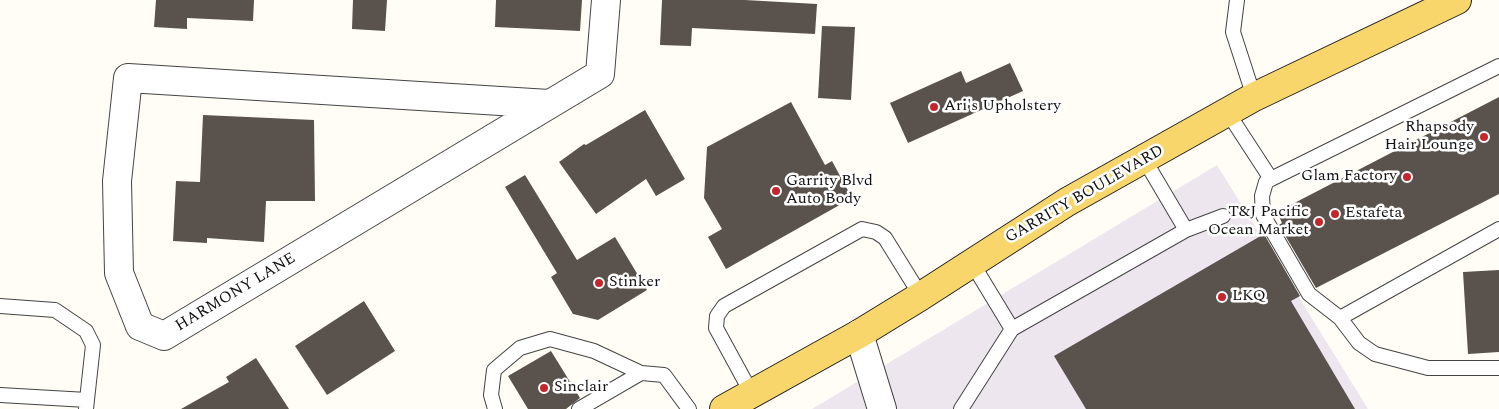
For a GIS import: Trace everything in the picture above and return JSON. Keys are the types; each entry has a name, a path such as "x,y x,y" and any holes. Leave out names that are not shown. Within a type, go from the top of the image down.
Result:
{"main road":[{"name":"GARRITY BOULEVARD","path":"724,409 859,334 1066,202 1254,97 1441,3"}],"street":[{"name":"HARMONY LANE","path":"549,104 128,78 117,181 119,272 140,326 164,336 600,74 606,0"},
{"path":"859,334 882,409"}],"lane":[{"path":"1236,0 1233,32 1254,97"},
{"path":"1499,66 1271,179 1266,182 1262,196 1263,215 1309,294 1340,318 1359,343 1375,354 1428,368 1499,368"},
{"path":"1228,113 1271,179"},
{"path":"1144,159 1186,230"},
{"path":"961,409 1012,329 1186,230 1223,216"},
{"path":"752,394 716,328 717,316 724,306 862,229 876,232 885,238 921,296"},
{"path":"1340,318 1499,229"},
{"path":"972,263 1012,329"},
{"path":"0,306 55,310 86,330 93,346 87,404 0,395"},
{"path":"495,409 491,395 494,370 520,348 550,339 594,351 641,373 664,375 689,409"},
{"path":"579,409 641,373"}],"shaded area":[{"path":"1217,165 1368,409 812,409"}],"building":[{"path":"156,0 254,0 253,21 187,18 187,29 154,27"},
{"path":"353,0 387,0 385,31 352,29"},
{"path":"496,0 582,0 580,31 495,27"},
{"path":"662,0 745,0 817,4 815,34 692,28 691,46 660,45"},
{"path":"822,26 855,27 851,100 818,98"},
{"name":"Ari's Upholstery","path":"1010,63 1023,91 908,143 890,103 961,71 966,83"},
{"path":"1499,97 1499,194 1316,288 1279,225 1282,223 1277,212"},
{"name":"Garrity Blvd Auto Body","path":"791,102 825,165 832,161 852,198 726,269 708,237 722,229 704,198 707,147"},
{"path":"645,110 685,179 656,196 646,179 596,214 559,162 584,144 586,145"},
{"path":"203,115 314,120 315,201 266,201 264,242 207,238 207,243 173,241 176,181 200,182"},
{"name":"Stinker","path":"525,175 577,260 615,237 647,290 598,320 573,314 551,277 557,273 505,187"},
{"name":"LKQ","path":"1264,234 1300,296 1291,301 1355,409 1086,409 1054,356"},
{"path":"1499,270 1499,352 1468,354 1463,272"},
{"path":"364,301 395,351 327,395 295,346"},
{"name":"Sinclair","path":"551,351 580,398 566,409 528,409 508,376"},
{"path":"256,358 289,409 181,409 229,382 226,377"}],"place":[{"name":"Ari's Upholstery","path":"934,107"},
{"name":"Rhapsody Hair Lounge","path":"1484,137"},
{"name":"Glam Factory","path":"1407,177"},
{"name":"Garrity Blvd Auto Body","path":"776,191"},
{"name":"Estafeta","path":"1335,214"},
{"name":"T&J Pacific Ocean Market","path":"1319,222"},
{"name":"Stinker","path":"599,283"},
{"name":"LKQ","path":"1222,297"},
{"name":"Sinclair","path":"544,388"}]}
